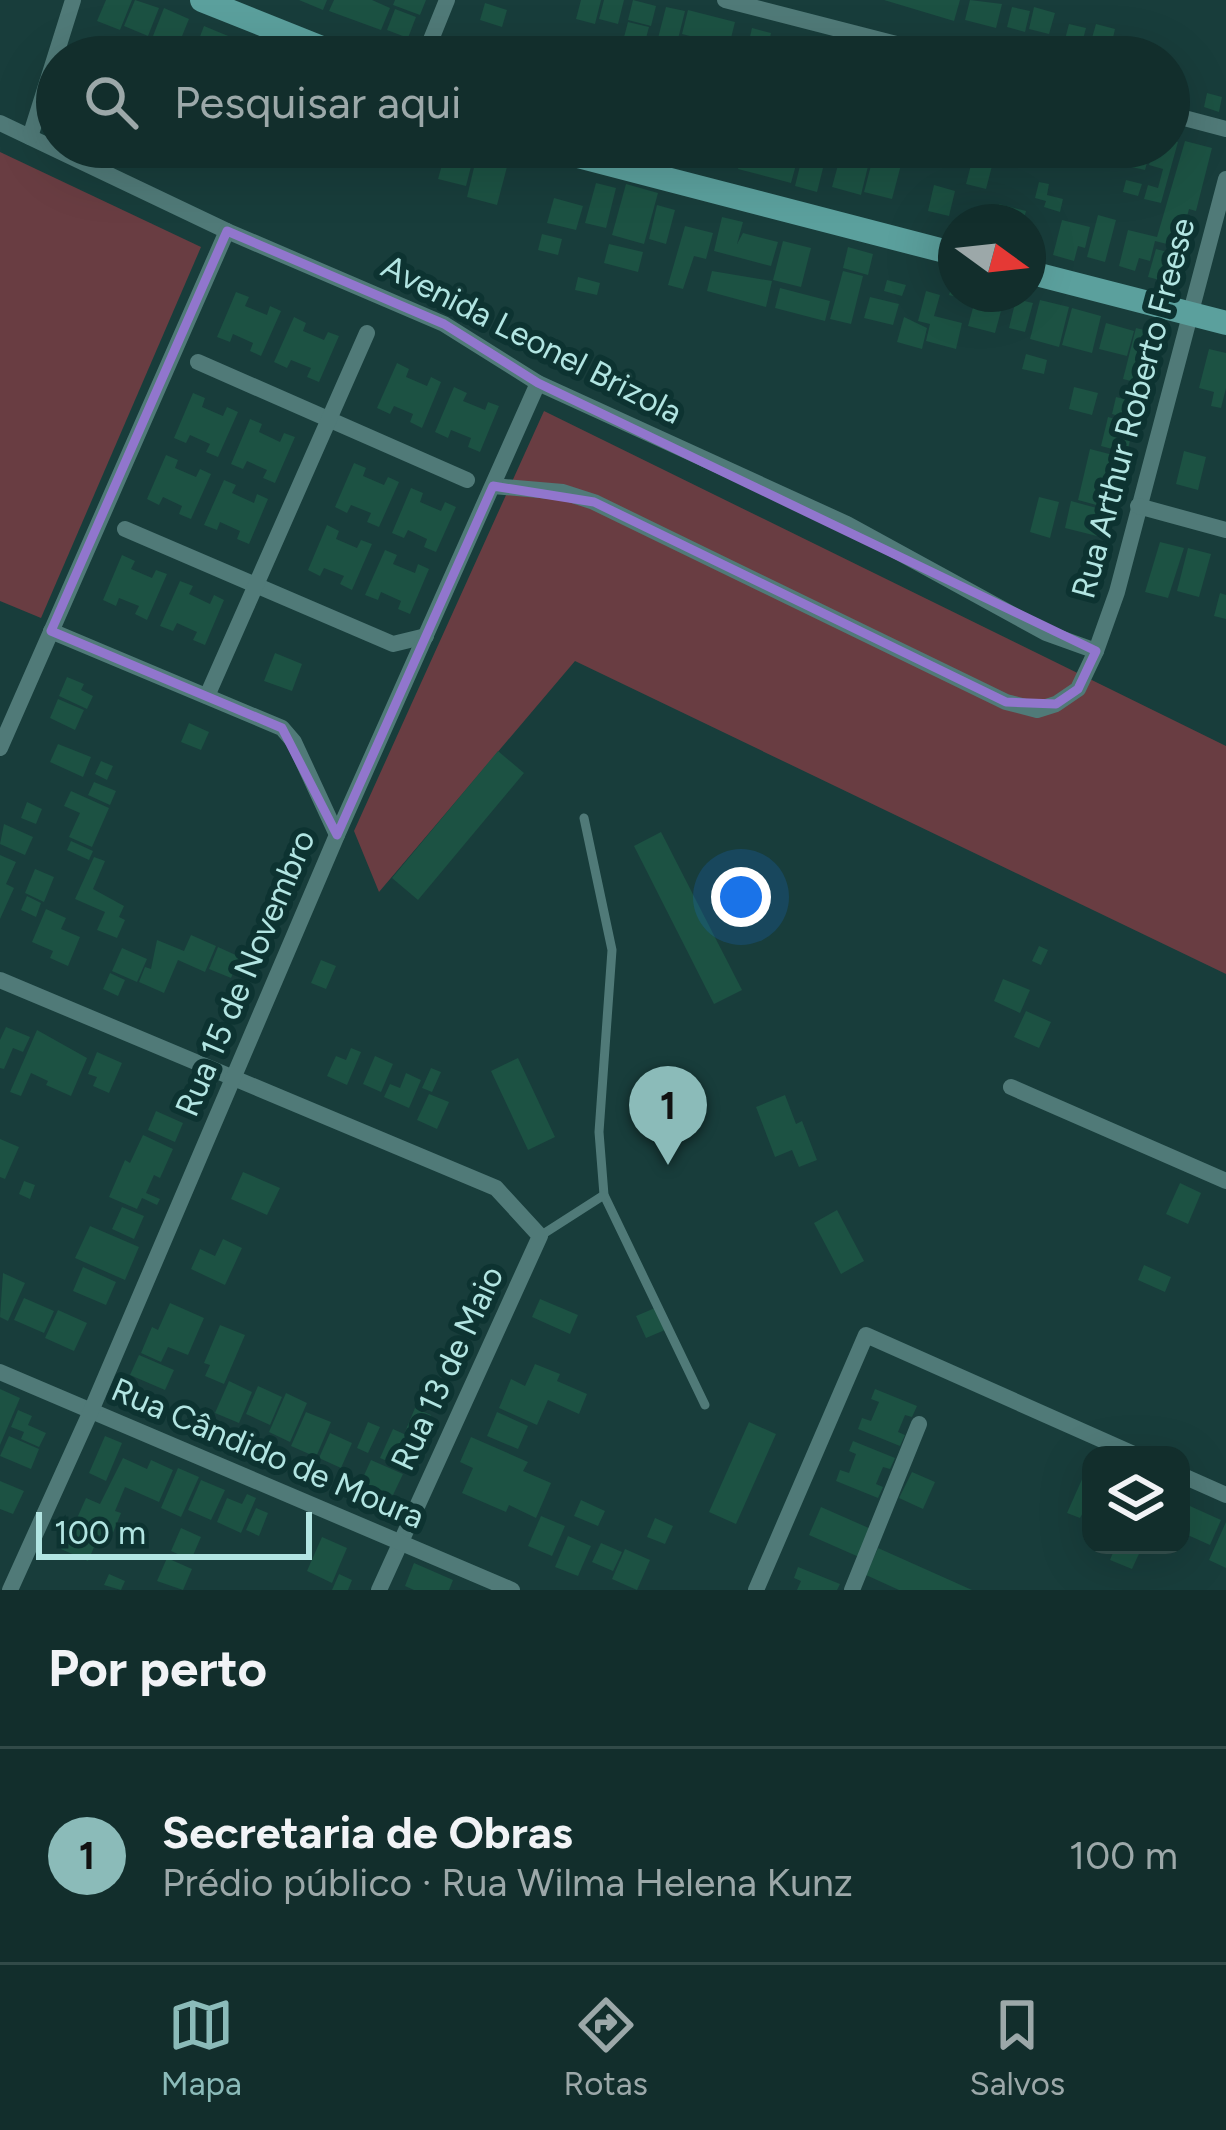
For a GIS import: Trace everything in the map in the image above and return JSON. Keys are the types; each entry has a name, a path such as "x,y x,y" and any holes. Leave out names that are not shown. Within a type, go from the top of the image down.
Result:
{"street":[{"path":"62,36 74,0"},
{"path":"202,0 292,36"},
{"path":"432,36 447,0"},
{"path":"725,0 865,36"},
{"path":"30,137 36,118"},
{"path":"1190,120 1226,129"},
{"name":"Avenida Leonel Brizola","path":"0,123 36,140"},
{"name":"Avenida Leonel Brizola","path":"95,168 227,231 444,324 538,383 848,524 1046,633 1096,651"},
{"path":"624,168 938,249"},
{"name":"Rua Arthur Roberto Freese","path":"493,486 563,492 594,502 1006,702 1037,710 1056,704 1078,689 1117,592 1226,179"},
{"path":"0,748 227,231"},
{"path":"1046,277 1226,323"},
{"path":"207,696 367,333"},
{"path":"198,362 467,480"},
{"name":"Rua 15 de Novembro","path":"10,1590 538,383"},
{"path":"1138,506 1226,530"},
{"path":"125,530 393,644 426,636"},
{"path":"51,631 282,728 294,742 337,835"},
{"path":"0,980 496,1189 540,1236"},
{"path":"1011,1087 1226,1181"},
{"name":"Rua 13 de Maio","path":"379,1590 540,1236"},
{"path":"756,1590 866,1335 1116,1446"},
{"name":"Rua Cândido de Moura","path":"0,1372 512,1590"},
{"path":"852,1590 919,1424"},
{"path":"1190,1479 1226,1495"}],"lane":[{"path":"584,818 612,950 599,1132 604,1195 705,1405"},
{"path":"540,1236 604,1195"}],"highlighted area":[{"path":"227,231 444,324 538,383 1096,651 1078,689 1056,704 1006,702 594,502 493,486 337,835 282,728 51,631"}],"shaded area":[{"path":"0,152 201,247 41,618 0,601"},
{"path":"544,411 1226,746 1226,974 575,661 379,892 354,831"}],"building":[{"path":"106,0 132,0 120,30 97,21"},
{"path":"135,0 159,8 148,36 124,26"},
{"path":"299,0 327,0 323,10"},
{"path":"334,0 372,0 390,8 381,30 329,11"},
{"path":"395,0 426,0 420,15 393,5"},
{"path":"581,0 601,0 595,24 576,19"},
{"path":"604,0 624,0 618,24 599,19"},
{"path":"633,0 656,6 651,26 628,20"},
{"path":"884,0 960,0 954,21"},
{"path":"970,0 1002,4 996,28 965,20"},
{"path":"485,3 507,10 502,27 480,20"},
{"path":"666,7 685,11 679,36 659,36"},
{"path":"1012,7 1030,11 1025,32 1007,27"},
{"path":"1034,7 1055,13 1049,34 1029,29"},
{"path":"164,8 189,19 182,36 153,36"},
{"path":"395,9 416,17 409,36 387,30"},
{"path":"688,10 735,22 732,36 682,34"},
{"path":"628,22 649,27 647,36 624,36"},
{"path":"1069,24 1086,28 1084,36 1066,36"},
{"path":"1096,24 1115,29 1113,36 1093,36"},
{"path":"204,26 228,36 200,36"},
{"path":"752,28 771,33 770,36 750,36"},
{"path":"1207,93 1222,97 1219,112 1204,107"},
{"path":"1190,142 1212,148 1196,211 1189,209 1179,247 1155,241 1150,261 1139,258 1135,271 1119,266 1128,230 1157,237 1177,168 1190,168"},
{"path":"441,168 471,168 466,186 438,179"},
{"path":"474,168 507,168 497,205 467,197"},
{"path":"738,168 795,168 791,183"},
{"path":"800,168 823,168 817,192 795,186"},
{"path":"837,168 868,168 861,195 832,187"},
{"path":"870,168 900,168 892,199 864,192"},
{"path":"970,168 991,168 986,189 966,184"},
{"path":"1160,168 1171,168 1161,203 1144,199 1148,185 1158,188"},
{"path":"1126,180 1142,184 1138,196 1123,192"},
{"path":"1039,182 1049,184 1047,195 1063,199 1060,212 1046,208 1046,201 1035,198"},
{"path":"596,183 616,188 606,228 585,223"},
{"path":"626,184 658,193 644,244 612,235"},
{"path":"934,185 955,191 952,204 938,204 938,213 928,211"},
{"path":"554,198 583,206 576,230 547,223"},
{"path":"657,205 675,210 666,244 649,239"},
{"path":"1098,215 1116,220 1105,262 1087,257"},
{"path":"722,217 743,222 737,244 743,233 778,242 771,266 714,251"},
{"path":"1062,220 1090,227 1085,248 1078,246 1074,261 1053,255"},
{"path":"685,226 713,233 706,259 694,256 683,289 668,285"},
{"path":"542,234 562,239 558,255 538,250"},
{"path":"783,241 811,248 801,287 773,280"},
{"path":"609,244 643,252 638,272 604,263"},
{"path":"848,247 873,254 868,275 843,268"},
{"path":"1156,249 1183,256 1175,284 1148,277"},
{"path":"712,271 772,281 766,307 707,291"},
{"path":"843,271 863,276 851,324 830,319"},
{"path":"578,277 600,283 597,295 575,290"},
{"path":"887,280 906,285 902,296 884,291"},
{"path":"780,288 830,301 825,321 775,308"},
{"path":"926,291 938,294 934,316 962,323 956,349 926,341 930,324 918,321"},
{"path":"236,292 249,297 245,306 267,315 270,306 281,311 261,356 250,351 253,343 233,334 230,342 217,337"},
{"path":"870,297 899,304 893,325 864,318"},
{"path":"1046,301 1069,307 1059,347 1030,339 1037,312 1046,312"},
{"path":"1072,308 1101,316 1092,353 1062,345"},
{"path":"972,312 1001,312 995,333 968,326"},
{"path":"1013,312 1031,312 1025,332 1009,328"},
{"path":"294,317 306,323 303,331 324,340 328,332 339,336 319,382 307,377 311,368 291,360 287,368 274,362"},
{"path":"904,317 927,328 922,349 897,342"},
{"path":"1106,323 1134,331 1127,356 1099,349"},
{"path":"1136,328 1164,335 1151,386 1123,379"},
{"path":"1209,349 1226,353 1221,408 1211,406 1214,392 1199,388"},
{"path":"1026,354 1047,360 1044,374 1022,369"},
{"path":"397,363 409,369 406,377 427,386 431,377 441,382 422,428 410,422 413,414 394,406 390,414 377,408"},
{"path":"454,387 467,393 463,401 485,410 488,402 499,406 480,452 468,447 471,438 451,430 448,438 435,432"},
{"path":"1074,387 1098,393 1092,415 1069,409"},
{"path":"193,393 205,398 202,407 223,416 227,407 238,412 218,457 206,452 210,444 190,435 186,443 174,438"},
{"path":"1116,397 1140,403 1135,421 1112,414"},
{"path":"1108,417 1134,424 1127,453 1101,446"},
{"path":"250,419 262,424 259,432 280,442 284,433 295,437 275,483 263,478 267,470 247,461 243,469 231,464"},
{"path":"1090,449 1121,457 1116,478 1123,479 1115,510 1078,500"},
{"path":"1184,451 1206,457 1198,490 1176,484"},
{"path":"166,455 178,460 175,468 196,477 200,469 211,474 191,519 179,514 182,506 163,497 159,505 147,499"},
{"path":"354,463 366,468 363,476 384,485 388,477 399,482 379,527 367,522 371,513 351,505 347,513 335,507"},
{"path":"224,480 236,485 232,493 254,503 257,494 268,499 249,544 237,539 240,531 220,522 217,530 204,525"},
{"path":"411,488 423,493 420,502 441,511 445,502 456,507 436,552 424,547 427,539 408,530 404,538 392,533"},
{"path":"1039,497 1059,502 1050,538 1030,532"},
{"path":"1071,501 1104,510 1097,536 1065,528"},
{"path":"327,525 339,531 336,539 357,548 361,540 372,544 352,590 340,584 344,576 324,568 320,576 308,570"},
{"path":"1160,542 1184,548 1168,598 1145,592"},
{"path":"1188,548 1211,554 1199,597 1177,591"},
{"path":"385,550 397,555 393,564 415,573 418,564 429,569 410,614 398,609 401,601 381,592 378,600 365,595"},
{"path":"122,555 135,561 131,569 152,578 156,570 167,574 147,620 135,614 139,606 119,598 116,606 103,600"},
{"path":"180,581 193,586 189,594 210,604 214,595 224,600 205,645 193,640 197,632 177,623 173,631 160,626"},
{"path":"1220,593 1226,595 1226,619 1214,616"},
{"path":"275,653 302,664 292,691 264,681"},
{"path":"67,677 84,684 81,690 93,696 87,709 59,696"},
{"path":"58,699 84,710 75,730 50,718"},
{"path":"189,723 209,732 201,750 181,742"},
{"path":"58,744 91,757 83,777 50,762"},
{"path":"498,751 524,773 418,900 392,878"},
{"path":"101,761 113,766 107,780 95,774"},
{"path":"94,782 116,791 110,805 88,795"},
{"path":"71,791 109,808 92,847 69,837 80,813 64,806"},
{"path":"27,802 42,809 36,824 21,818"},
{"path":"4,824 33,837 25,855 0,844"},
{"path":"661,832 742,990 714,1004 634,846"},
{"path":"71,841 93,851 89,860 67,850"},
{"path":"0,855 16,862 6,884 14,888 0,919"},
{"path":"94,857 105,861 93,889 124,906 119,917 125,920 117,938 97,930 105,912 75,899"},
{"path":"35,869 54,877 44,902 25,893"},
{"path":"27,896 41,903 36,917 21,910"},
{"path":"46,909 66,918 61,929 80,937 68,966 50,958 53,951 32,942"},
{"path":"191,935 216,946 205,972 178,960 164,993 139,982 145,967 151,969 157,940 184,951"},
{"path":"1039,946 1048,950 1041,965 1032,961"},
{"path":"218,947 240,957 231,978 209,969"},
{"path":"122,948 147,959 137,982 112,971"},
{"path":"321,960 336,966 326,989 311,983"},
{"path":"110,973 125,980 118,996 103,989"},
{"path":"1003,979 1030,990 1020,1013 994,1001"},
{"path":"1026,1011 1051,1022 1039,1048 1014,1037"},
{"path":"6,1027 30,1037 23,1052 13,1048 4,1069 0,1068 0,1040"},
{"path":"37,1030 87,1058 71,1096 31,1073 21,1096 10,1092"},
{"path":"351,1048 361,1052 347,1085 327,1076 336,1056 346,1060"},
{"path":"97,1052 122,1063 109,1093 93,1086 97,1077 88,1074"},
{"path":"375,1056 393,1064 381,1092 363,1084"},
{"path":"518,1058 555,1137 528,1150 491,1071"},
{"path":"431,1068 441,1072 432,1092 422,1088"},
{"path":"406,1073 421,1080 409,1108 384,1097 390,1084 400,1088"},
{"path":"429,1094 449,1102 437,1129 417,1120"},
{"path":"785,1095 796,1124 802,1121 817,1160 799,1167 792,1150 775,1157 756,1107"},
{"path":"156,1111 183,1123 175,1142 148,1130"},
{"path":"143,1135 173,1149 160,1178 154,1175 146,1193 160,1199 157,1205 142,1198 137,1209 109,1197 125,1160 130,1163"},
{"path":"0,1139 19,1147 5,1179 0,1177"},
{"path":"243,1172 280,1188 267,1215 231,1199"},
{"path":"24,1181 35,1185 30,1199 19,1194"},
{"path":"1180,1183 1201,1193 1188,1224 1166,1214"},
{"path":"122,1207 144,1216 134,1239 112,1229"},
{"path":"837,1210 864,1261 841,1274 814,1223"},
{"path":"90,1226 139,1247 125,1280 75,1258"},
{"path":"223,1239 242,1248 225,1285 191,1269 200,1249 215,1256"},
{"path":"1144,1265 1171,1277 1165,1292 1138,1280"},
{"path":"83,1267 116,1282 106,1305 73,1291"},
{"path":"3,1273 25,1283 8,1321 0,1317"},
{"path":"24,1298 54,1311 44,1333 14,1320"},
{"path":"540,1299 578,1315 570,1334 532,1317"},
{"path":"170,1303 204,1318 188,1355 168,1347 161,1362 141,1353"},
{"path":"655,1308 665,1330 646,1338 636,1316"},
{"path":"58,1310 87,1323 74,1351 45,1338"},
{"path":"220,1325 245,1335 224,1384 205,1376 210,1365 204,1363"},
{"path":"139,1355 174,1370 165,1390 130,1375"},
{"path":"535,1364 560,1374 557,1381 587,1394 579,1414 548,1400 537,1425 499,1408 511,1379 525,1386"},
{"path":"229,1381 252,1392 239,1423 215,1413"},
{"path":"258,1386 282,1397 270,1425 246,1414"},
{"path":"0,1389 20,1398 0,1445"},
{"path":"875,1389 917,1406 912,1417 905,1415 898,1432 905,1435 900,1446 858,1429 862,1418 871,1421 879,1402 871,1399"},
{"path":"286,1393 307,1403 290,1442 269,1432"},
{"path":"415,1408 431,1415 421,1439 405,1432"},
{"path":"18,1410 32,1416 28,1425 46,1433 39,1447 21,1439 24,1432 11,1427"},
{"path":"306,1412 331,1422 316,1457 291,1446"},
{"path":"497,1412 528,1426 518,1449 487,1436"},
{"path":"368,1422 380,1427 368,1453 357,1448"},
{"path":"749,1422 776,1434 736,1524 709,1512"},
{"path":"393,1429 417,1440 404,1468 380,1458"},
{"path":"330,1433 352,1443 341,1468 319,1458"},
{"path":"9,1436 39,1449 31,1469 0,1456"},
{"path":"105,1436 122,1443 106,1481 89,1473"},
{"path":"471,1437 528,1462 523,1471 551,1483 536,1518 509,1505 506,1512 462,1493 473,1468 460,1462"},
{"path":"853,1441 895,1458 890,1469 883,1467 876,1484 883,1487 878,1498 836,1481 840,1470 849,1473 856,1454 849,1451"},
{"path":"123,1458 147,1469 151,1460 173,1470 159,1502 125,1487 110,1540 74,1525 86,1498 100,1504"},
{"path":"371,1460 403,1474 393,1495 361,1482"},
{"path":"178,1468 199,1477 181,1517 161,1508"},
{"path":"912,1472 935,1482 923,1509 899,1498"},
{"path":"1082,1479 1082,1514 1080,1518 1067,1513"},
{"path":"201,1480 225,1490 211,1520 188,1510"},
{"path":"0,1481 24,1491 13,1514 0,1509"},
{"path":"247,1494 256,1498 241,1533 217,1522 227,1498 242,1504"},
{"path":"581,1500 605,1511 598,1526 574,1516"},
{"path":"1190,1506 1221,1520 1210,1545 1190,1536"},
{"path":"821,1507 871,1529 859,1557 809,1535"},
{"path":"256,1508 268,1513 259,1536 246,1530"},
{"path":"541,1516 565,1526 552,1556 528,1546"},
{"path":"655,1518 673,1526 665,1544 647,1537"},
{"path":"1226,1522 1226,1568 1209,1560"},
{"path":"71,1526 98,1538 88,1561 61,1549"},
{"path":"181,1528 201,1537 191,1560 171,1551"},
{"path":"568,1536 591,1546 578,1576 555,1567"},
{"path":"322,1537 347,1548 332,1583 307,1571"},
{"path":"601,1543 622,1552 613,1571 592,1562"},
{"path":"878,1548 972,1590 899,1590 866,1575"},
{"path":"625,1549 650,1560 637,1590 612,1579"},
{"path":"1112,1554 1139,1554 1132,1569 1110,1560"},
{"path":"167,1558 192,1569 183,1590 157,1581"},
{"path":"414,1563 453,1580 449,1590 405,1586"},
{"path":"798,1567 840,1584 837,1590 797,1590 801,1581 794,1578"},
{"path":"109,1574 125,1581 121,1590 104,1585"},
{"path":"339,1574 352,1580 348,1590 332,1590"}],"place":[{"name":"Secretaria de Obras","path":"668,1165"}]}
